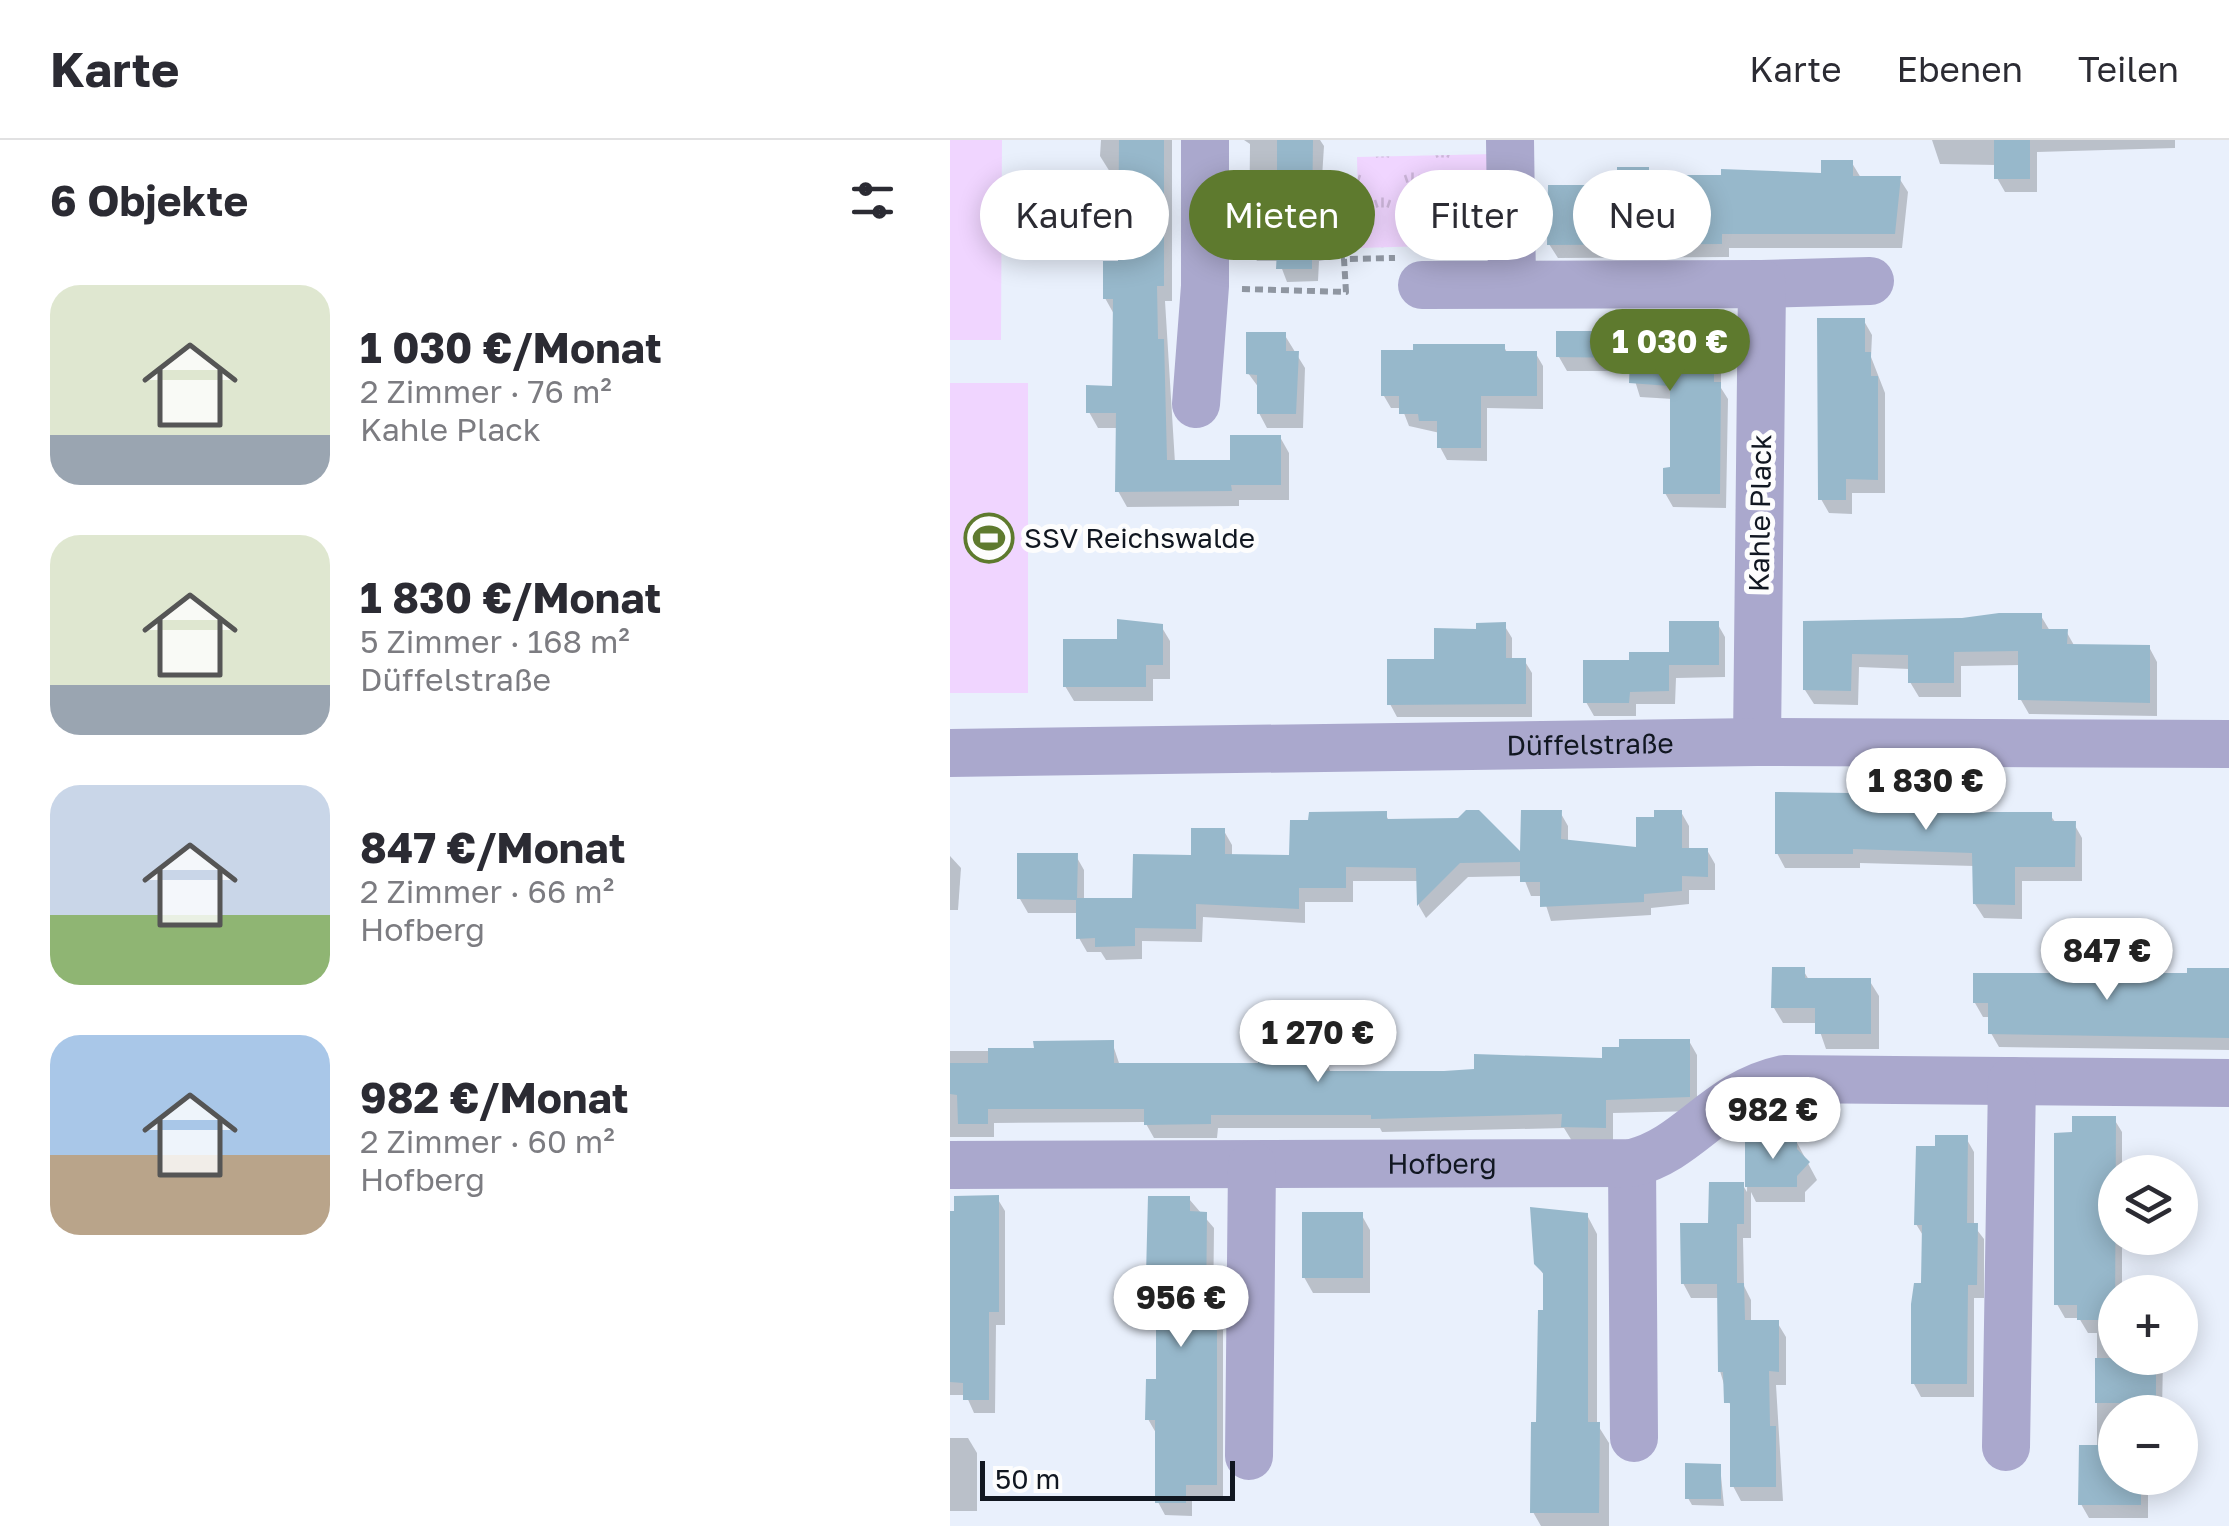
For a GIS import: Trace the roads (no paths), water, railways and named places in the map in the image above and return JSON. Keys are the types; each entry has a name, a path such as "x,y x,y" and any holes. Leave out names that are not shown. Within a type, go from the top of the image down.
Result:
{"street":[{"path":"1196,404 1206,286 1206,140"},
{"path":"1510,140 1512,282"},
{"path":"1413,272 1512,282 1870,281"},
{"name":"Kahle Plack","path":"1757,742 1762,284"},
{"name":"Düffelstraße","path":"950,754 1757,742 2229,744"},
{"name":"Hofberg","path":"950,1165 1632,1163 1666,1149 1739,1094 1784,1078 2229,1082"},
{"path":"2006,1447 2012,1082"},
{"path":"1632,1163 1634,1438"},
{"path":"1250,1456 1252,1165"}],"place":[{"name":"SSV Reichswalde","path":"989,538"}]}
